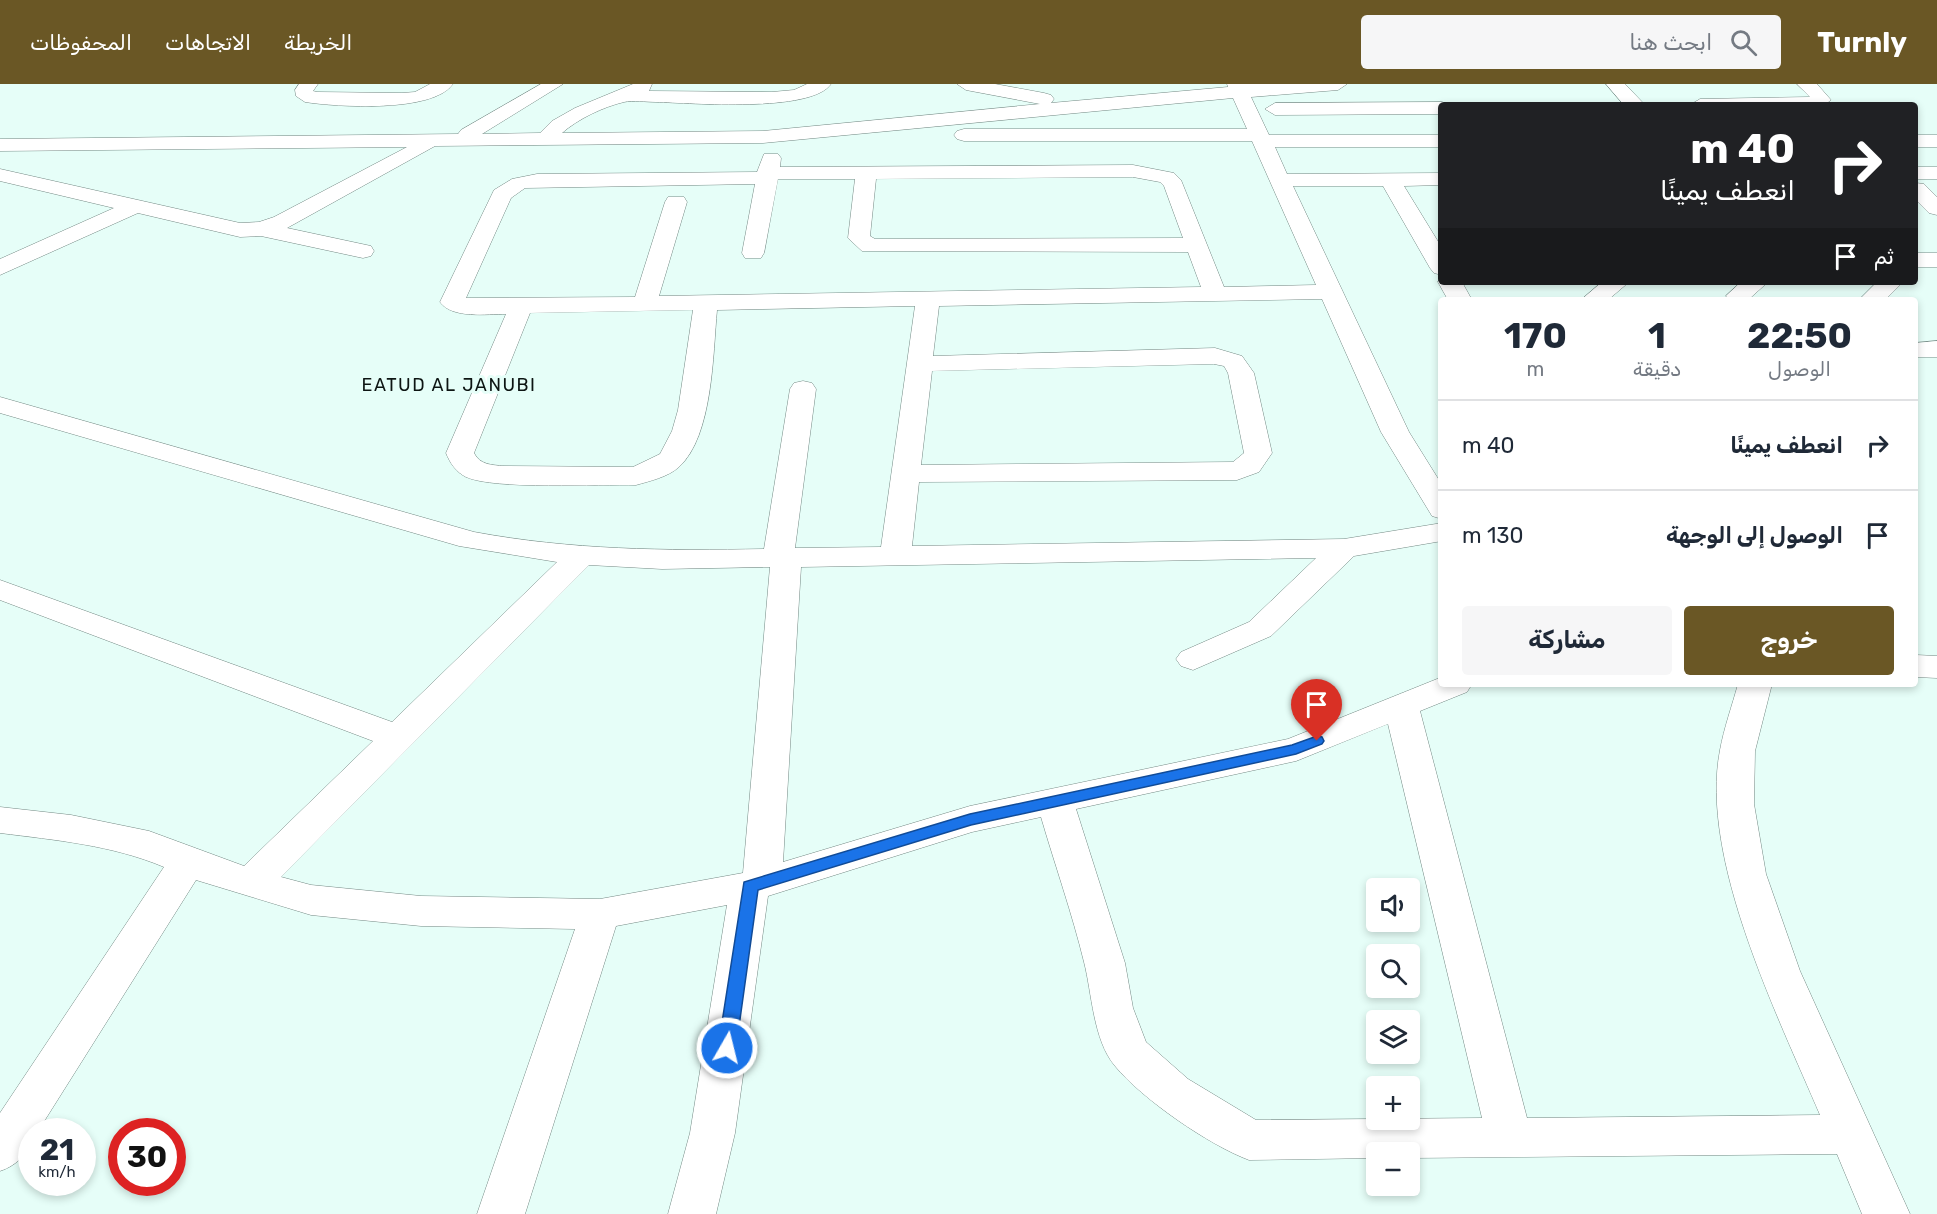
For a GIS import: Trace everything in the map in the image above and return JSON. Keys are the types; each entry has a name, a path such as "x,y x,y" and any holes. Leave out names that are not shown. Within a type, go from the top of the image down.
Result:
{"street":[{"path":"309,84 303,90 305,96 402,99 419,97 444,84"},
{"path":"468,134 554,84"},
{"path":"549,134 561,122 576,114 625,96 649,84"},
{"path":"625,96 772,98 798,95 822,84"},
{"path":"966,84 1057,101"},
{"path":"0,145 776,136 1338,84"},
{"path":"1615,84 1632,102"},
{"path":"1806,84 1819,95 1821,100 1814,102"},
{"path":"0,132 49,135 549,134 761,129 1057,101 1160,87 1438,108"},
{"path":"1241,92 1395,432 1438,503"},
{"path":"810,132 1438,141"},
{"path":"753,253 766,175 776,136"},
{"path":"261,229 282,222 431,141"},
{"path":"1918,141 1937,141"},
{"path":"866,172 859,238 870,246 1197,245"},
{"path":"1215,294 1174,184 1167,177 1151,173 866,172 537,180 519,183 502,195 452,302 469,307 1331,292"},
{"path":"1918,173 1937,173"},
{"path":"0,175 240,230 261,229 363,251"},
{"path":"1281,180 1438,178"},
{"path":"1390,179 1438,261"},
{"path":"1918,192 1937,208"},
{"path":"645,304 676,202"},
{"path":"0,268 136,206"},
{"path":"1918,220 1922,217 1937,214"},
{"path":"1918,260 1937,260"},
{"path":"1597,297 1613,285"},
{"path":"1874,297 1888,285"},
{"path":"895,557 928,299"},
{"path":"521,306 460,453 464,462 477,471 504,475 636,476 654,470 672,458 688,429 706,303"},
{"path":"1918,350 1937,349"},
{"path":"906,474 1237,471 1249,466 1258,453 1241,373 1233,361 1215,356 920,364"},
{"path":"692,1214 705,1173 721,1093 756,885 782,558 803,389"},
{"path":"0,405 470,540 531,552 580,557 662,560 1344,548 1438,533"},
{"path":"1193,659 1260,629 1344,548"},
{"path":"251,883 580,557"},
{"path":"0,589 398,737"},
{"path":"0,820 71,828 149,845 251,883 311,900 421,911 600,914 756,885 970,819 1296,749 1448,687"},
{"path":"1754,687 1737,751 1736,804 1747,874 1779,971 1886,1214"},
{"path":"1401,706 1510,1138"},
{"path":"1055,802 1105,963 1112,1008 1129,1053 1172,1092 1249,1140 1851,1134"},
{"path":"0,1152 188,861"},
{"path":"501,1214 600,914"}],"district":[{"name":"EATUD AL JANUBI","path":"449,385"}],"route":[{"path":"727,1048 750,886 970,819 1296,749 1317,741"}]}
